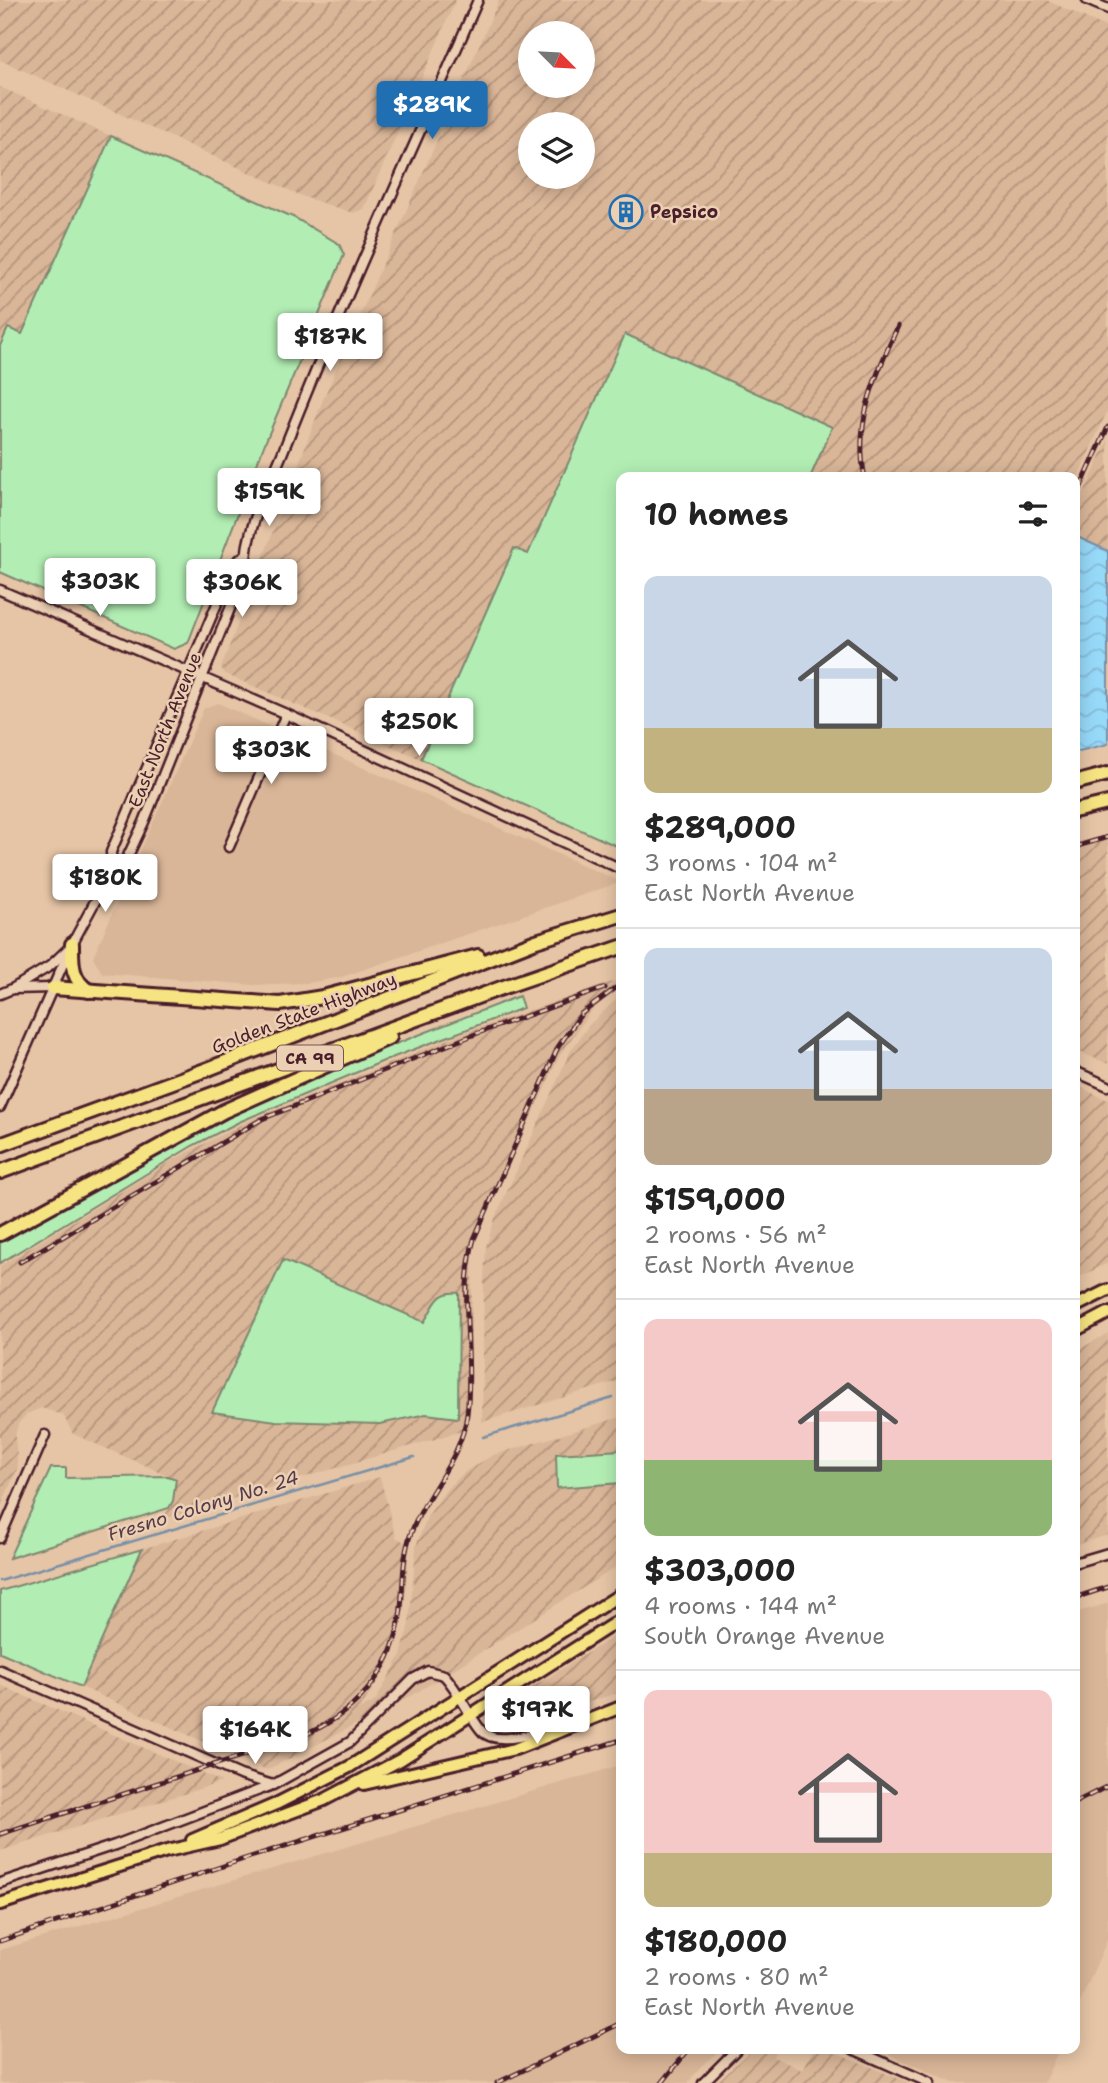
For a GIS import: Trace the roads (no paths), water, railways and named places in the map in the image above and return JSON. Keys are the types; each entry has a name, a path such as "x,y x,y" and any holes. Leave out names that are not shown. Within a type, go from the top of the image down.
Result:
{"highway":[{"path":"1080,781 1108,774"},
{"path":"1080,810 1108,803"},
{"name":"Golden State Highway","path":"0,1144 208,1069 536,941 616,917"},
{"path":"53,988 257,1004 301,1002 536,941"},
{"path":"72,944 76,979 89,991"},
{"name":"CA 99","path":"0,1172 504,987 616,949"},
{"path":"0,1234 224,1111 504,987"}],"main road":[{"path":"1080,1304 1108,1290"},
{"path":"1080,1328 1108,1313"},
{"path":"351,1787 616,1598"},
{"path":"167,1851 324,1781 465,1707 616,1622"},
{"path":"0,1904 167,1851 220,1839 272,1822 351,1787 514,1749 616,1708"}],"street":[{"name":"East North Avenue","path":"0,1107 72,944 112,870 127,858 144,822 246,569 245,555 310,385 478,0"},
{"path":"1087,0 1108,9"},
{"name":"East North Avenue","path":"112,870 111,852 234,564 245,555"},
{"path":"0,590 286,714 616,867"},
{"path":"229,847 286,714"},
{"path":"0,993 12,989 50,966 72,944"},
{"path":"12,989 53,988"},
{"path":"1080,1074 1108,1086"},
{"path":"0,1538 46,1435"},
{"path":"1080,1561 1108,1553"},
{"path":"0,1670 240,1775 273,1784"},
{"path":"0,1883 115,1845 273,1784 318,1762 358,1736 420,1674 432,1671 440,1673 485,1735 503,1741 616,1707"},
{"path":"703,2083 732,2054"},
{"path":"864,2054 930,2083"}],"water":[{"path":"1080,538 1108,551 1108,744 1080,751"}],"waterway":[{"name":"Fresno Colony No. 24","path":"483,1437 613,1398"},
{"name":"Fresno Colony No. 24","path":"0,1581 414,1457"}],"railway":[{"path":"864,472 862,457 864,418 875,381 898,326"},
{"path":"1080,489 1108,427"},
{"path":"1080,845 1108,837"},
{"path":"20,1262 262,1119 478,1033 605,988"},
{"path":"0,1834 300,1737 319,1728 353,1705 379,1674 396,1637 411,1533 451,1461 464,1431 469,1392 467,1282 474,1239 558,1047 581,1014 616,988"},
{"path":"1080,1596 1108,1587"},
{"path":"0,1941 241,1860 616,1742"},
{"path":"1080,1800 1108,1786"},
{"path":"497,2083 616,2025"},
{"path":"662,2083 685,2054"}],"place":[{"name":"Pepsico","path":"626,212"}]}
